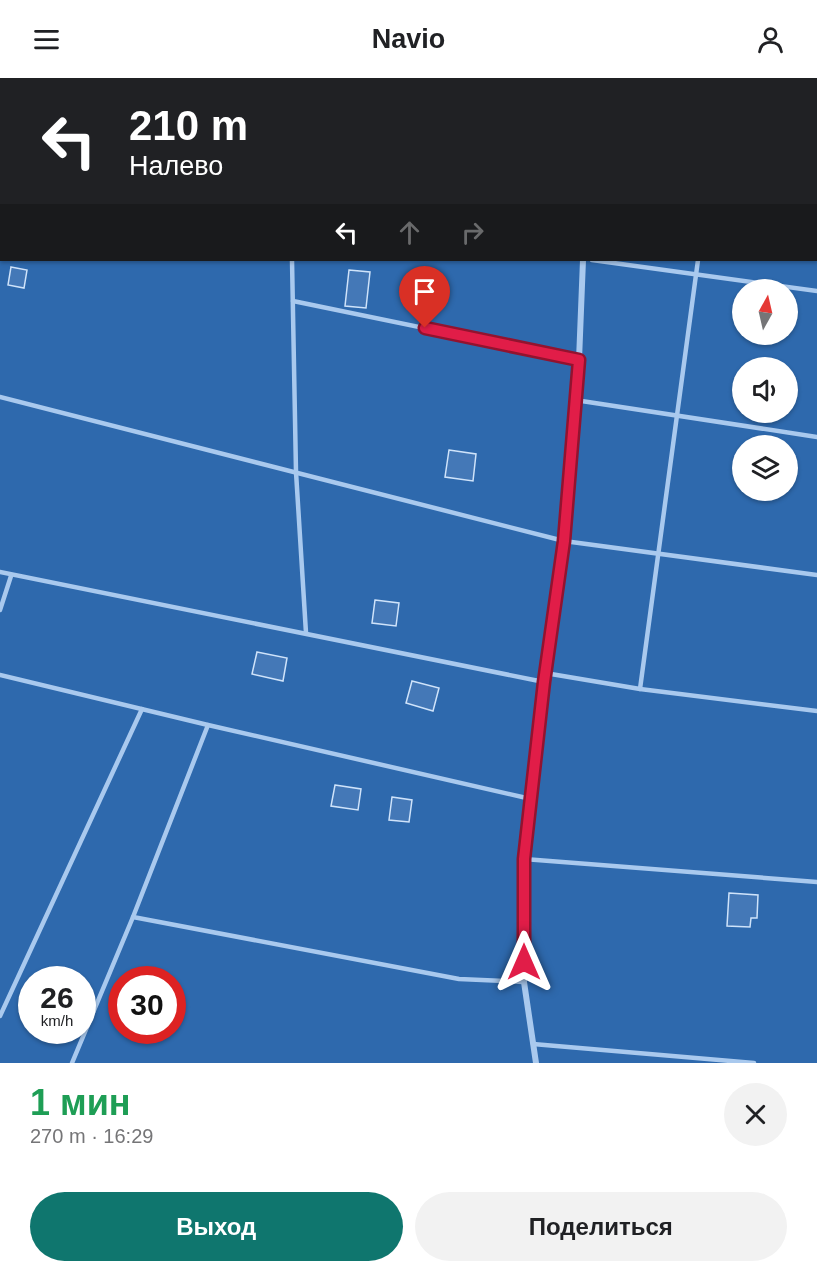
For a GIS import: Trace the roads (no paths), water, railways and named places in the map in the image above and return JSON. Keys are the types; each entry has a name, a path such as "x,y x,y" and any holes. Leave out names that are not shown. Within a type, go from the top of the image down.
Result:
{"street":[{"path":"536,1063 524,982 524,859 545,673 564,541 579,360 583,261"}],"lane":[{"path":"292,261 296,472 306,633"},
{"path":"599,261 817,291"},
{"path":"640,690 698,261"},
{"path":"293,301 579,360"},
{"path":"0,398 564,541 817,575"},
{"path":"575,400 817,436"},
{"path":"0,572 544,682"},
{"path":"0,610 11,576"},
{"path":"545,673 640,690 817,711"},
{"path":"0,675 531,799"},
{"path":"0,1016 142,709"},
{"path":"72,1063 133,917 208,725"},
{"path":"524,859 817,882"},
{"path":"133,917 459,979 524,982"},
{"path":"533,1044 754,1063"}]}
